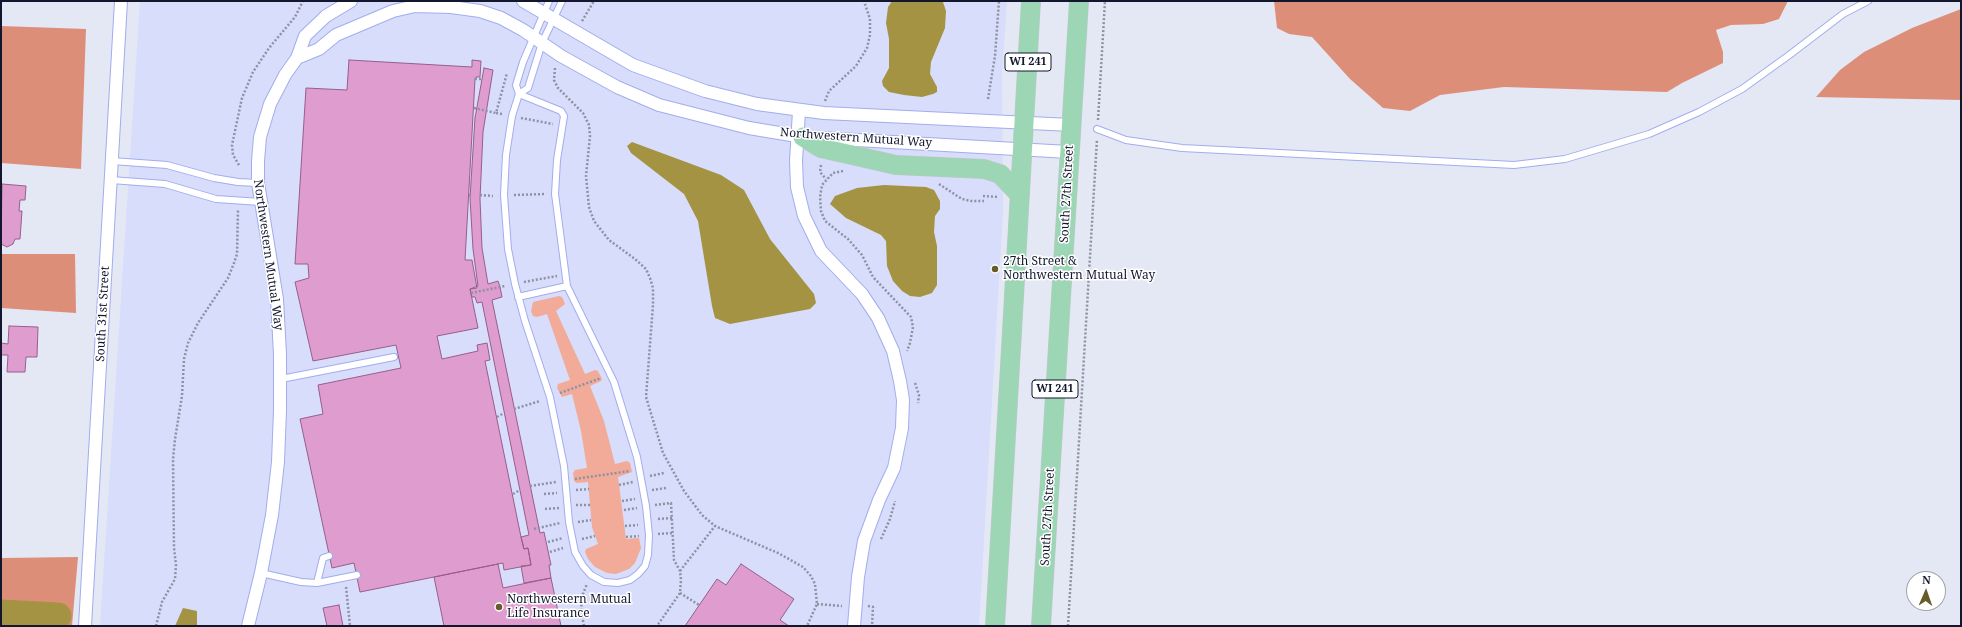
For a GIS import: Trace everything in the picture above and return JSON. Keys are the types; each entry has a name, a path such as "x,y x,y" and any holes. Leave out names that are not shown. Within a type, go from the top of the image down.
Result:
{"main road":[{"name":"WI 241","path":"995,626 1031,1"},
{"name":"South 27th Street","path":"1041,626 1079,1"},
{"path":"800,136 821,148 896,165 984,169 1000,174 1011,183 1020,195"}],"street":[{"name":"South 31st Street","path":"85,626 121,1"},
{"name":"Northwestern Mutual Way","path":"248,626 261,573 272,515 278,462 280,379 277,299 258,183 260,137 270,104 285,75 297,58 305,36 326,16 351,1"},
{"name":"Northwestern Mutual Way","path":"523,1 633,65 670,79 727,96 799,111 1071,125"},
{"name":"Northwestern Mutual Way","path":"297,58 319,49 336,35 394,11 415,6 451,7 480,11 501,18 561,56 617,87 659,105 749,128 800,136 1069,152"},
{"path":"799,111 800,136 796,161 797,186 804,216 821,251 862,294 878,318 893,351 903,400 902,428 894,468 879,500 864,541 858,577 854,626"}],"lane":[{"path":"518,94 561,111 564,116 555,194 564,274 567,286 610,374 633,442 640,469 649,535 648,555 645,566 630,580 618,583 604,582 591,575 583,566 575,552 569,522 564,466 550,397 518,297 508,249 504,195 506,155 512,116 518,94 516,85 548,15 549,1"},
{"path":"518,94 528,88 537,40 548,15 562,1"},
{"path":"1097,129 1126,140 1182,148 1514,165 1565,159 1648,134 1699,112 1742,88 1788,56 1843,14 1868,1"},
{"path":"112,161 167,164 214,178 238,182 258,183"},
{"path":"111,180 165,184 216,199 261,202"},
{"path":"518,297 567,286"},
{"path":"280,379 394,357"},
{"path":"317,584 323,558 329,556"},
{"path":"261,573 317,584 357,575"}],"path":[{"path":"239,165 233,155 232,145 242,98 253,72 269,48 295,17 303,1"},
{"path":"580,24 594,1"},
{"path":"825,101 829,91 856,66 868,48 870,19 864,1"},
{"path":"988,99 995,56 999,1"},
{"path":"1068,626 1105,1"},
{"path":"556,64 554,80 558,88 583,113 589,125 590,136 586,176 589,207 594,221 609,240 635,259 650,278 653,288 646,398 663,453 684,491 702,514 715,526 778,553 803,567 815,584 817,604 807,626"},
{"path":"476,79 482,79"},
{"path":"474,108 496,113"},
{"path":"520,118 563,126"},
{"path":"821,164 820,172 826,179"},
{"path":"514,195 555,194"},
{"path":"480,195 494,196"},
{"path":"983,196 999,197"},
{"path":"156,626 162,602 175,579 176,565 174,548 173,459 182,396 184,358 188,344 198,323 228,278 234,264 237,254 238,210"},
{"path":"524,282 564,274"},
{"path":"471,293 506,286"},
{"path":"560,393 610,374"},
{"path":"514,409 541,401"},
{"path":"497,417 504,413"},
{"path":"575,479 640,469"},
{"path":"530,486 556,482"},
{"path":"513,494 520,490"},
{"path":"657,626 680,593 680,571 674,560 671,503"},
{"path":"534,529 546,526"},
{"path":"680,571 715,526"},
{"path":"548,542 572,536"},
{"path":"584,626 581,611 582,596 591,575"},
{"path":"344,579 350,626"},
{"path":"680,593 699,605"},
{"path":"817,604 844,606"}],"shaded area":[{"name":"Northwestern Mutual Life Insurance","path":"140,1 1007,1 1002,74 1003,211 979,626 100,626"},
{"path":"892,1 943,2 946,11 945,28 931,62 930,74 937,87 937,92 933,94 922,97 904,95 889,92 883,86 882,81 889,68 889,39 886,23 888,7"},
{"path":"1274,1 1788,1 1779,19 1763,24 1731,25 1716,30 1723,52 1723,63 1667,92 1504,87 1440,95 1410,111 1383,108 1350,79 1312,37 1289,34 1277,28"},
{"path":"1961,9 1961,100 1816,97 1840,70 1864,52 1912,28"},
{"path":"1,26 86,29 81,169 1,163"},
{"path":"632,142 721,175 744,190 770,239 814,294 816,303 810,309 730,324 715,318 698,221 684,194 631,153 627,146"},
{"path":"884,185 926,187 934,190 940,201 940,209 935,216 934,232 937,246 937,285 932,293 920,297 910,296 902,291 893,281 887,266 886,241 881,235 846,218 830,204 835,196 857,188"},
{"path":"1,254 75,254 76,313 1,308"},
{"path":"559,296 562,297 565,304 556,311 585,374 595,370 598,371 602,379 601,381 590,386 604,421 615,464 627,461 630,463 632,472 618,477 626,539 639,538 641,548 635,563 629,569 616,574 607,573 595,567 588,559 585,552 586,549 598,544 592,527 588,482 577,483 574,481 573,473 575,470 587,468 581,431 572,394 562,397 557,388 558,384 570,380 547,314 537,317 533,316 531,311 533,302"},
{"path":"78,557 72,626 1,626 1,558"},
{"path":"183,608 197,611 197,626 175,626"}],"building":[{"path":"349,60 472,67 472,60 481,61 480,77 476,77 475,79 465,260 472,260 477,288 470,289 478,328 437,336 442,359 478,351 477,345 487,343 490,360 485,361 521,537 524,549 528,548 531,565 504,570 503,563 360,592 354,563 332,568 300,419 323,414 318,385 401,368 396,345 313,361 295,282 309,278 308,264 295,264 306,88 347,90"},
{"path":"484,68 493,70 483,132 480,199 482,248 488,284 498,281 500,287 502,297 492,300 540,533 544,532 551,565 549,565 551,578 524,583 521,566 531,565 528,548 524,549 521,537 529,535 482,302 477,303 475,297 472,297 470,289 478,286 473,249 470,198 475,118"},
{"path":"2,184 26,186 25,200 20,200 19,211 22,211 20,239 15,239 13,244 7,247 1,244"},
{"path":"9,326 38,327 37,357 26,357 25,372 7,372 8,355 1,355 1,343 8,344"},
{"name":"Northwestern Mutual Life Insurance","path":"498,564 503,588 551,578 561,626 444,626 434,577"},
{"path":"741,564 794,599 780,620 789,626 685,626 717,579 726,585"},
{"path":"339,605 343,626 327,626 323,608"}],"waterway":[{"path":"1,613 58,616"}],"place":[{"name":"27th Street & Northwestern Mutual Way","path":"995,269"},
{"name":"Northwestern Mutual Life Insurance","path":"499,607"}]}
